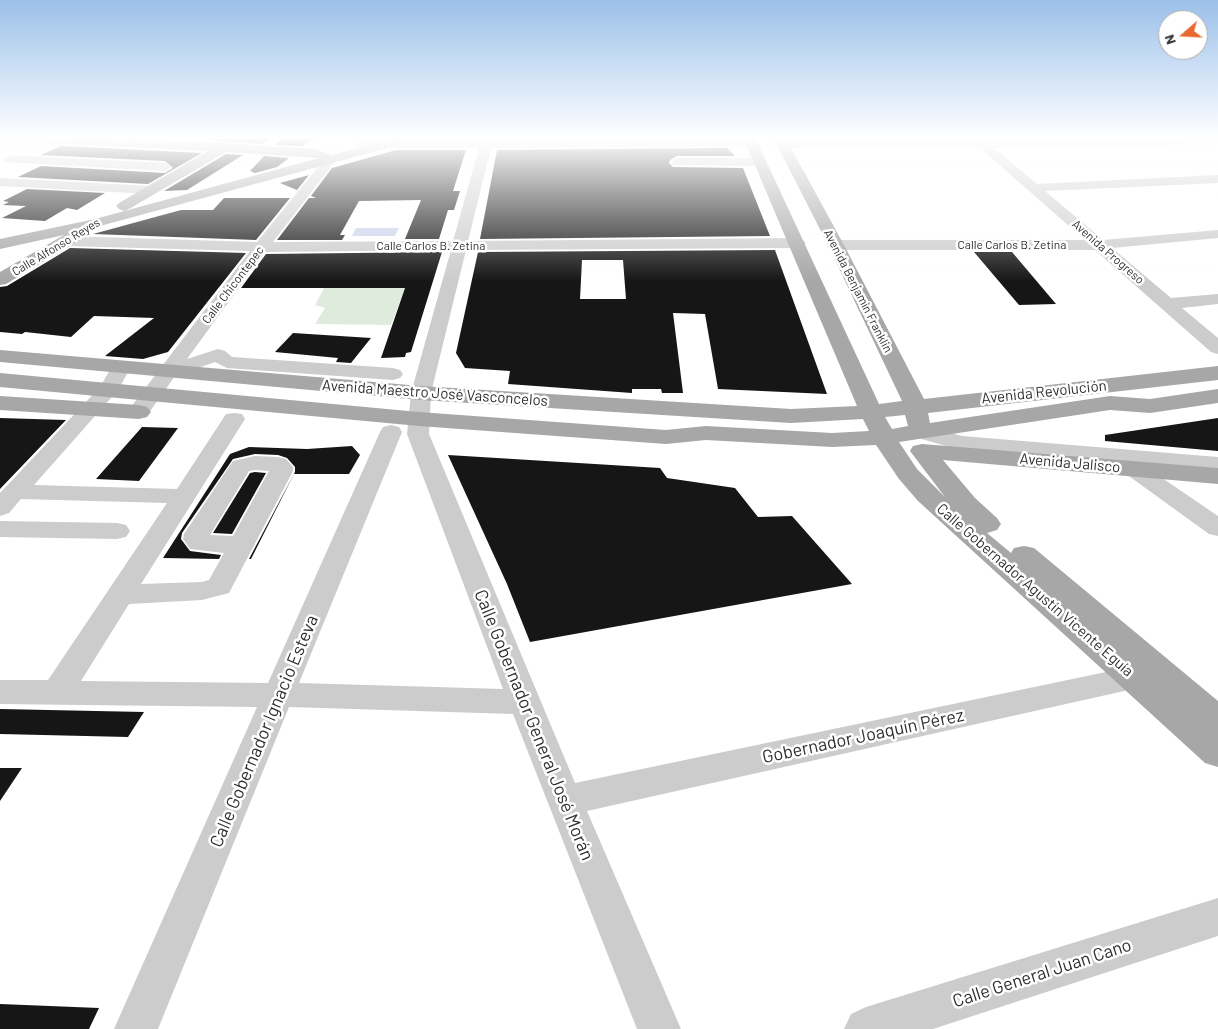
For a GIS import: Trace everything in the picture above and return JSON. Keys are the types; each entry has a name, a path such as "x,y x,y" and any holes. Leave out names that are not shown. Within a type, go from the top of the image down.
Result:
{"main road":[{"name":"Calle Alfonso Reyes","path":"103,202 133,185"},
{"name":"Calle Alfonso Reyes","path":"0,280 65,241 92,217 150,190 157,185"},
{"path":"0,244 46,234 92,217 226,185"},
{"path":"772,185 871,412"},
{"name":"Avenida Benjamín Franklin","path":"805,185 916,407 905,443"},
{"name":"Calle Alfonso Reyes","path":"0,263 46,234"},
{"name":"Avenida Maestro José Vasconcelos","path":"0,356 421,393 791,416 871,412"},
{"name":"Avenida Revolución","path":"871,412 1218,373"},
{"name":"Avenida Maestro José Vasconcelos","path":"0,380 108,390 145,403 234,420 666,437 706,448 774,454 853,456 905,443"},
{"name":"Avenida Revolución","path":"905,443 1110,403 1150,406 1218,396"},
{"name":"Avenida Maestro José Vasconcelos","path":"0,403 92,408 145,403 405,426"},
{"name":"Avenida Revolución","path":"905,443 960,443 1129,415 1150,406"},
{"name":"Calle Gobernador Agustín Vicente Eguía","path":"871,412 905,443 964,504 1148,676 1218,752"},
{"name":"Calle Gobernador Agustín Vicente Eguía","path":"905,443 927,495 1148,676 1218,722"},
{"name":"Avenida Jalisco","path":"905,443 999,457 1218,476"},
{"path":"964,504 962,488 964,478 972,468 999,457"}],"street":[{"path":"54,185 150,190"},
{"name":"Calle Chicontepec","path":"145,403 261,247 310,185"},
{"path":"405,426 421,393 475,185"},
{"name":"Avenida Progreso","path":"1031,185 1218,348"},
{"path":"1034,188 1095,185"},
{"path":"0,195 14,196"},
{"name":"Calle Carlos B. Zetina","path":"836,245 1100,245 1218,234"},
{"name":"Calle Carlos B. Zetina","path":"65,241 261,247 798,243"},
{"path":"1168,304 1218,298"},
{"path":"168,372 218,354 228,362 393,374"},
{"path":"8,500 108,390 120,368"},
{"path":"56,694 234,420"},
{"name":"Calle Gobernador Ignacio Esteva","path":"136,1029 280,695 405,426"},
{"name":"Calle Gobernador General José Morán","path":"405,426 418,434 524,702 659,1029"},
{"path":"960,443 1218,464"},
{"path":"1134,469 1218,528"},
{"path":"8,500 185,496"},
{"path":"0,529 117,531"},
{"path":"121,595 211,590 219,586 240,545"},
{"name":"Gobernador Joaquín Pérez","path":"564,800 1148,676"},
{"path":"0,692 280,695 524,702"},
{"name":"Calle General Juan Cano","path":"866,1029 1218,917"}],"green space":[{"path":"324,288 405,288 391,325 315,324 325,308 315,305"}],"water":[{"path":"356,228 399,228 395,236 352,236"}],"building":[{"path":"174,185 195,185 187,190 164,191"},
{"path":"285,185 301,185 297,190"},
{"path":"319,185 455,185 453,191 460,191 454,210 448,210 439,239 405,239 421,200 359,201 340,235 345,235 342,240 277,240 309,198 316,198 311,196"},
{"path":"490,185 750,185 770,236 480,239"},
{"path":"27,189 105,193 77,210 67,208 45,221 2,218 26,206 3,205 9,202 3,201"},
{"path":"224,198 290,198 256,240 93,234 181,210 213,210"},
{"path":"70,248 246,253 168,352 143,359 105,356 154,318 94,316 71,337 25,332 22,334 0,332 0,287 7,286"},
{"path":"775,250 827,394 718,389 705,314 673,313 683,393 662,393 661,389 632,389 632,393 508,384 510,371 465,368 456,353 478,252","holes":["582,260 623,260 626,299 580,299"]},
{"path":"442,252 411,352 406,353 405,357 381,358 405,288 241,288 266,254"},
{"path":"974,252 1012,252 1056,304 1019,305"},
{"path":"293,333 371,338 351,363 336,362 338,358 275,352"},
{"path":"0,418 66,420 0,489"},
{"path":"1218,418 1218,451 1105,441 1105,435"},
{"path":"142,427 178,428 139,481 96,479"},
{"path":"352,446 360,455 349,474 294,474 251,559 249,559 295,472 295,467 287,458 278,455 255,454 233,459 182,533 181,539 190,551 221,555 219,559 163,558 230,454 249,447 307,449"},
{"path":"448,455 660,468 667,478 735,488 758,517 792,516 852,584 530,642 507,584"},
{"path":"250,473 266,473 232,534 213,533"},
{"path":"0,709 144,712 128,737 0,734"},
{"path":"0,768 22,768 0,801"},
{"path":"0,1004 99,1008 89,1029 0,1029"}]}
